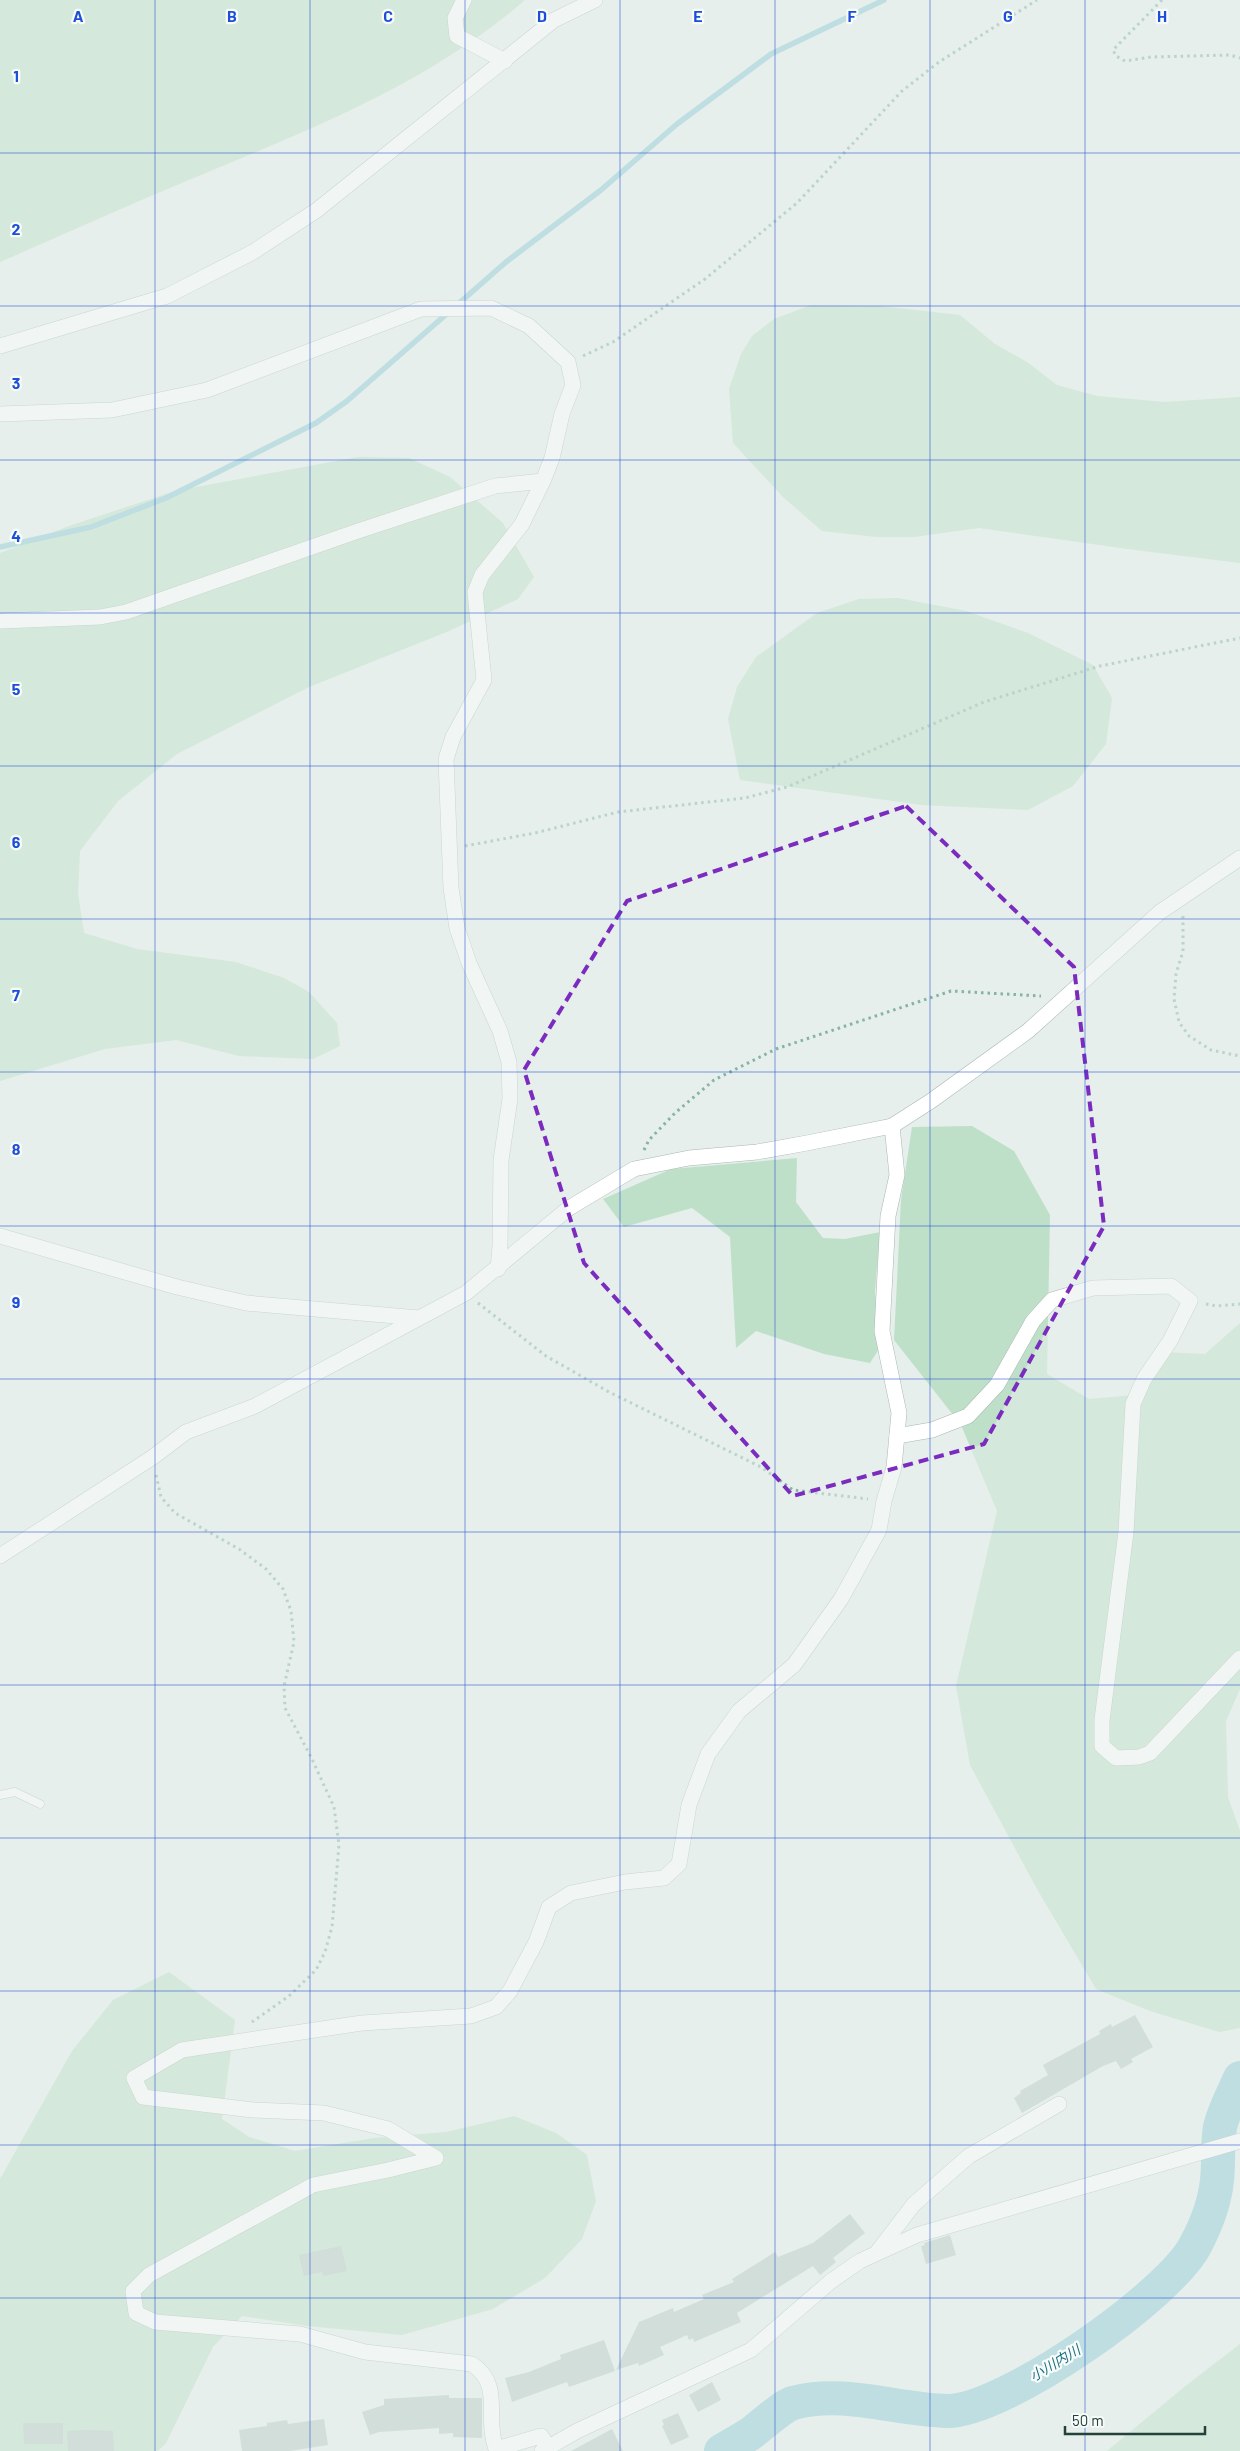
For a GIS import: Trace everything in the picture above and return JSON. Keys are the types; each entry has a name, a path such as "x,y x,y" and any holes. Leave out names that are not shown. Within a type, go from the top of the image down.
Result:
{"street":[{"path":"464,0 455,18 457,36 505,61"},
{"path":"0,346 168,296 253,252 317,210 554,20 595,0"},
{"path":"0,414 112,410 207,390 421,309 491,308 529,326 568,362 573,385 562,414 552,458 543,481 522,524 482,575 475,592 484,680 453,737 446,760 451,888 457,928 469,963 500,1031 509,1062 510,1099 501,1160 498,1269"},
{"path":"0,621 100,617 126,612 348,534 495,486 543,481"},
{"path":"0,1556 153,1457 186,1432 255,1406 466,1293 498,1269 569,1208 634,1169 689,1158 757,1152 807,1144 892,1126 1028,1031 1160,912 1184,898 1240,858"},
{"path":"892,1126 897,1175 888,1216 882,1331 899,1414 894,1467 884,1501 879,1530 841,1599 794,1665 739,1711 708,1754 689,1805 679,1864 664,1878 625,1882 571,1893 549,1907 536,1942 510,1992 496,2006 471,2016 362,2023 182,2050 134,2078 143,2097 243,2110 324,2113 388,2129 436,2158 388,2170 313,2184 149,2275 133,2291 136,2313 155,2322 300,2334 364,2352 472,2364 483,2372 490,2384 491,2436 496,2449 541,2436 546,2450 577,2431 751,2350 830,2282 860,2261 917,2235 1140,2171 1240,2140"},
{"path":"0,1236 177,1287 246,1303 419,1318"},
{"path":"897,1436 932,1430 968,1416 997,1385 1033,1321 1052,1300 1093,1288 1171,1286 1190,1301 1170,1341 1144,1379 1133,1404 1126,1532 1102,1720 1102,1746 1116,1758 1139,1757 1150,1753 1240,1658"},
{"path":"876,2254 914,2204 969,2156 1059,2104"}],"lane":[{"path":"0,1795 14,1792 40,1804"}],"path":[{"path":"568,362 613,342 705,279 797,203 902,91 939,62 1037,0"},
{"path":"1162,0 1114,50 1116,56 1125,61 1151,57 1230,56 1240,58"},
{"path":"449,848 536,833 618,812 745,798 787,787 984,702 1100,666 1240,638"},
{"path":"1184,898 1183,951 1176,974 1174,999 1179,1022 1189,1036 1211,1050 1240,1056"},
{"path":"634,1169 649,1140 675,1113 714,1080 776,1049 951,991 1045,996 1060,1002"},
{"path":"466,1293 546,1356 609,1392 761,1467 793,1490 884,1501"},
{"path":"1190,1301 1217,1306 1240,1304"},
{"path":"153,1457 161,1497 175,1512 239,1549 266,1569 283,1589 291,1612 294,1642 284,1686 285,1708 311,1757 334,1807 339,1845 332,1927 326,1952 316,1970 289,1996 249,2024"}],"highlighted area":[{"path":"906,806 1074,967 1104,1226 984,1444 793,1496 584,1263 524,1070 627,901"}],"green space":[{"path":"0,0 525,0 450,56 370,101 287,139 150,196 0,262"},
{"path":"811,305 880,306 960,315 995,344 1027,362 1057,385 1097,396 1165,402 1240,397 1240,563 979,528 914,537 876,537 822,531 783,497 733,443 729,389 741,354 752,336 774,319"},
{"path":"358,457 409,458 450,477 503,523 534,577 518,599 449,631 309,687 177,754 118,801 80,851 78,894 84,933 137,949 236,962 284,978 309,992 337,1023 340,1046 313,1059 239,1056 176,1040 105,1049 0,1081 0,553 69,526 175,491"},
{"path":"898,598 966,611 1028,633 1093,665 1112,698 1106,744 1073,786 1028,810 922,805 740,780 728,719 737,687 756,657 817,613 859,599"},
{"path":"972,1126 1014,1151 1050,1215 1047,1374 1089,1399 1145,1394 1163,1352 1205,1354 1240,1323 1240,1689 1226,1721 1228,1797 1240,1831 1240,2028 1219,2032 1150,2011 1096,1989 1037,1889 970,1765 956,1686 997,1511 961,1425 894,1340 901,1200 912,1127"},
{"path":"797,1158 796,1202 823,1238 845,1239 880,1232 875,1291 879,1349 870,1363 824,1354 756,1331 736,1348 730,1237 692,1208 624,1227 603,1199 671,1169"},
{"path":"169,1972 235,2020 222,2119 249,2137 295,2151 374,2138 446,2132 514,2116 556,2133 587,2155 596,2201 582,2239 545,2278 493,2309 402,2335 307,2326 242,2316 213,2347 166,2443 158,2451 0,2451 0,2179 72,2051 113,2000"},
{"path":"1240,2344 1240,2451 1107,2451 1183,2388"}],"building":[{"path":"1135,2015 1153,2047 1131,2059 1133,2062 1121,2069 1116,2061 1103,2066 1022,2113 1014,2098 1021,2093 1020,2091 1048,2075 1043,2065 1100,2034 1099,2031 1111,2024 1112,2027"},
{"path":"850,2214 865,2233 833,2258 836,2262 820,2275 813,2266 737,2313 741,2322 694,2342 693,2338 689,2340 687,2335 660,2347 664,2355 639,2366 638,2363 616,2370 639,2322 673,2308 674,2312 704,2299 702,2295 734,2282 732,2279 775,2252 778,2257 813,2243"},
{"path":"950,2235 956,2255 926,2264 921,2246 925,2245 924,2243"},
{"path":"341,2246 347,2271 323,2276 322,2272 304,2276 299,2255"},
{"path":"604,2340 615,2371 569,2387 567,2382 512,2402 505,2378 529,2372 561,2359 560,2355"},
{"path":"712,2382 721,2400 698,2412 689,2395"},
{"path":"449,2395 449,2398 482,2398 482,2438 453,2437 453,2433 439,2434 439,2428 379,2432 370,2435 362,2412 384,2405 384,2399"},
{"path":"678,2413 689,2437 671,2445 662,2426 664,2425 662,2420"},
{"path":"324,2419 328,2445 290,2451 242,2451 239,2430 267,2426 267,2423 287,2420 288,2424"},
{"path":"23,2423 63,2423 63,2444 24,2444"},
{"path":"612,2429 623,2451 571,2451"},
{"path":"67,2431 113,2431 114,2451 68,2451"}],"waterway":[{"path":"457,305 506,262 601,190 677,124 771,54 884,0"},
{"path":"0,547 91,527 166,498 316,423 347,401 450,311"},
{"name":"小川内川","path":"721,2451 750,2434 788,2405 812,2399 851,2399 947,2411 973,2406 1006,2392 1044,2372 1121,2320 1154,2292 1180,2266 1196,2244 1207,2221 1216,2188 1220,2127 1226,2108 1240,2078"}]}
